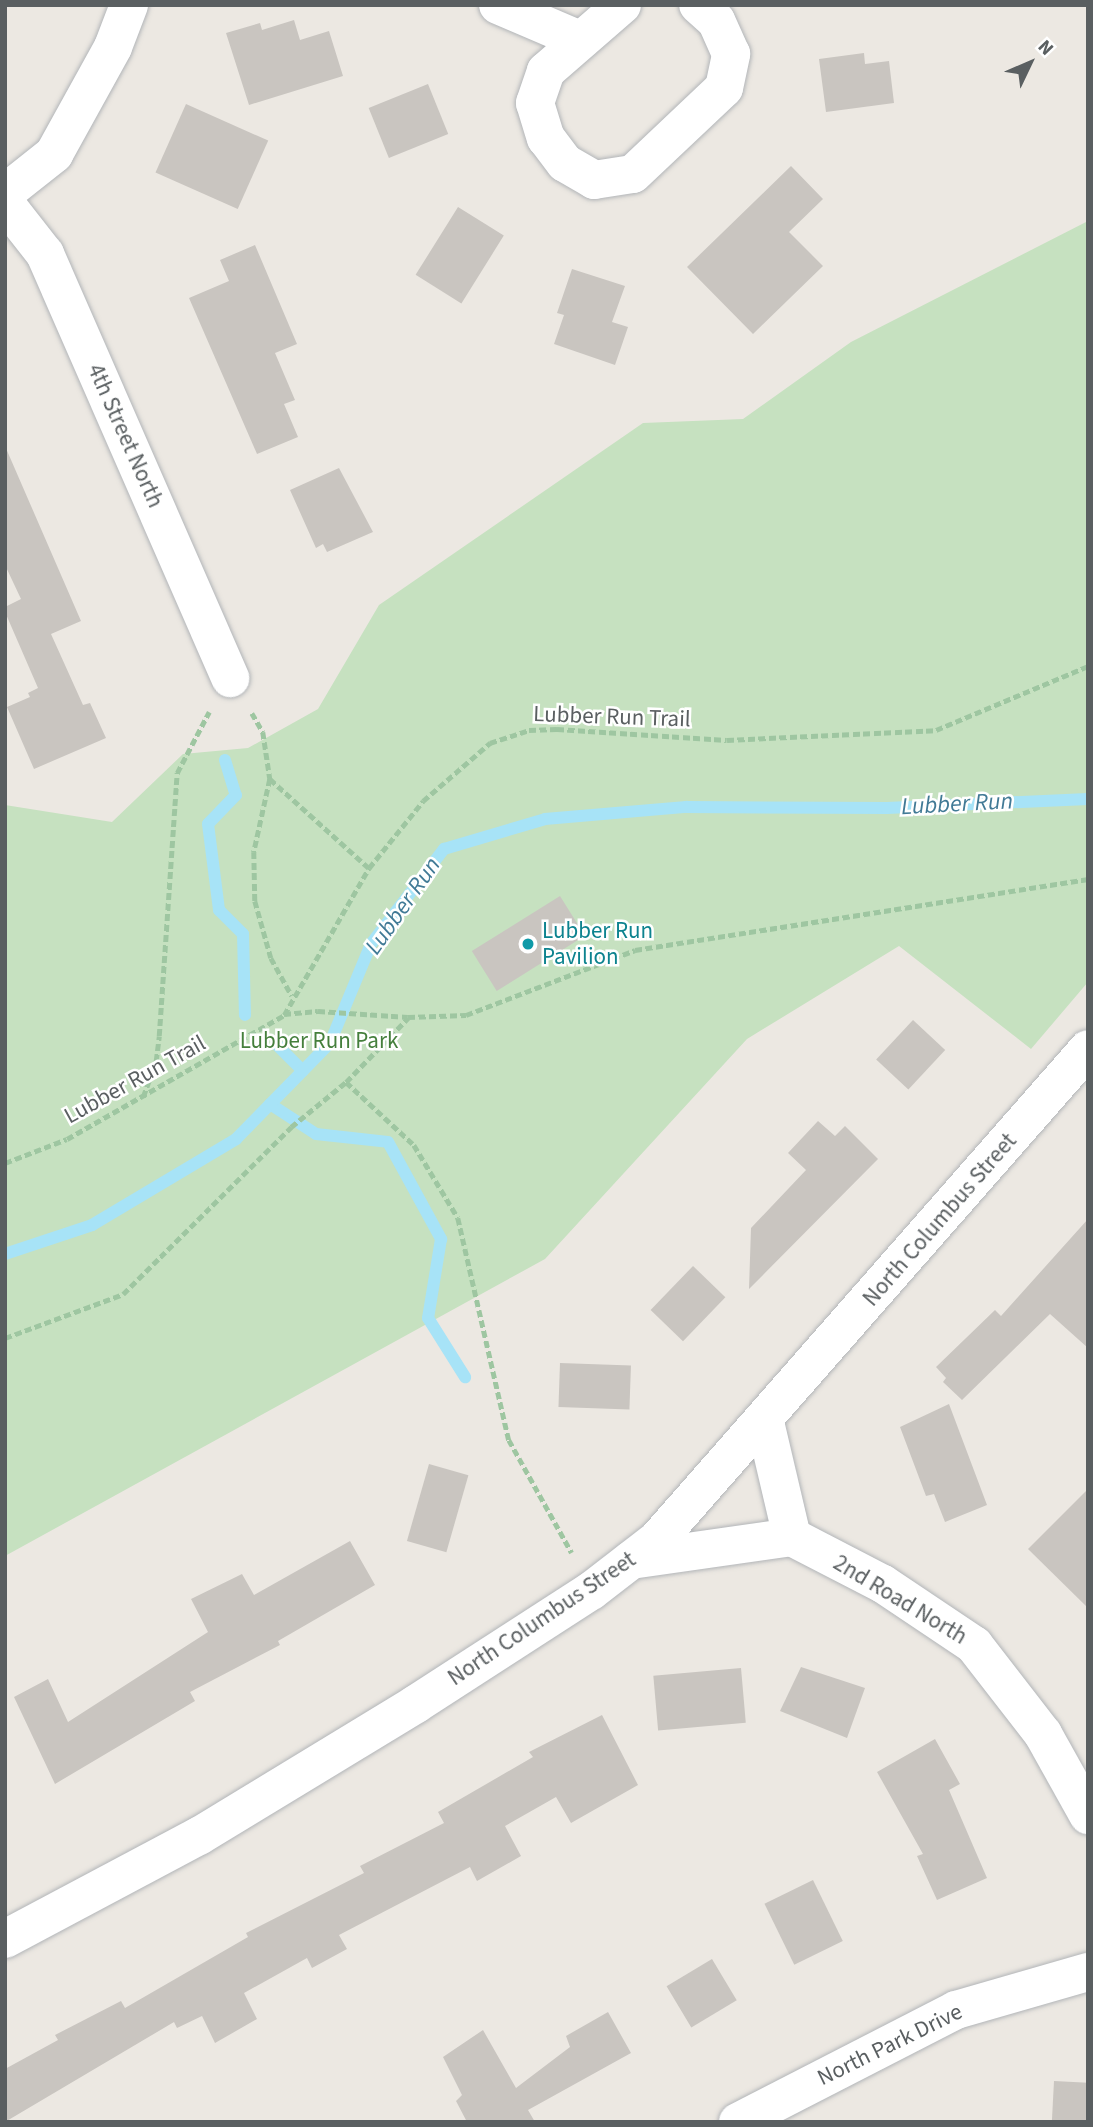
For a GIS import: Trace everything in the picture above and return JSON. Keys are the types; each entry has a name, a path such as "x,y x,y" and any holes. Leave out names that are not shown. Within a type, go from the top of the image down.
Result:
{"street":[{"path":"5,193 54,154 113,47 129,5"},
{"path":"498,5 580,40"},
{"path":"622,5 547,71 535,103 545,138 565,163 594,180 633,174 724,88 731,54 716,21 698,5"},
{"name":"4th Street North","path":"5,202 45,254 230,678"},
{"name":"North Columbus Street","path":"5,1939 199,1836 591,1591 657,1540 765,1422 1088,1049"},
{"path":"631,1560 792,1537 765,1422"},
{"name":"2nd Road North","path":"792,1537 883,1584 974,1645 1043,1734 1088,1815"},
{"name":"North Park Drive","path":"738,2122 956,2010 1088,1972"}],"path":[{"name":"Lubber Run Trail","path":"5,1163 67,1139 143,1098 284,1014 369,868 423,801 490,743 529,730 627,731 727,740 936,730 1088,666"},
{"path":"143,1098 144,1084 156,1061 159,1036 177,773 183,754 230,678 263,732 270,779 254,852 255,901 271,958 293,996"},
{"path":"270,779 369,868"},
{"path":"284,1014 318,1011 408,1017 466,1015 635,950 1088,878"},
{"path":"5,1338 123,1294 291,1127 346,1083 408,1017"},
{"path":"346,1083 414,1145 458,1218 509,1440 591,1591"}],"green space":[{"name":"Lubber Run Park","path":"1088,221 1088,982 1031,1049 899,946 747,1039 545,1259 5,1556 5,805 112,822 183,754 248,748 318,709 379,605 643,423 743,419 851,342"}],"building":[{"path":"294,20 300,40 329,31 343,76 249,105 226,33 260,23 262,30"},
{"path":"864,53 865,64 889,61 894,103 826,112 819,59"},
{"path":"428,84 448,134 389,158 369,108"},
{"path":"186,104 268,141 238,209 155,173"},
{"path":"791,166 823,199 789,232 823,266 753,334 687,267"},
{"path":"458,207 504,236 461,303 416,275"},
{"path":"255,245 297,344 275,353 295,400 284,404 298,437 257,454 189,298 229,281 220,260"},
{"path":"572,269 625,286 612,322 628,327 615,365 554,344 564,315 557,313"},
{"path":"5,446 81,621 51,634 83,705 90,703 106,738 34,769 7,707 30,697 28,693 38,688 5,612 5,607 21,599 5,565"},
{"path":"339,468 373,532 327,552 323,544 316,548 290,490"},
{"name":"Lubber Run Pavilion","path":"560,896 585,936 497,991 472,951"},
{"path":"913,1020 945,1050 908,1090 876,1059"},
{"path":"818,1121 835,1136 845,1126 878,1159 749,1289 751,1228 806,1170 788,1153"},
{"path":"1088,1219 1088,1348 1050,1314 962,1400 943,1382 946,1378 936,1367 995,1310 1001,1316"},
{"path":"693,1266 725,1297 683,1341 651,1310"},
{"path":"560,1363 631,1365 629,1409 558,1407"},
{"path":"949,1404 987,1505 945,1522 934,1494 926,1496 900,1427"},
{"path":"429,1464 468,1475 446,1552 407,1541"},
{"path":"1088,1489 1088,1608 1028,1549"},
{"path":"350,1541 375,1585 278,1641 280,1645 190,1692 195,1701 55,1784 14,1697 48,1679 68,1722 208,1632 191,1599 242,1574 254,1595"},
{"path":"801,1667 865,1688 847,1738 780,1711"},
{"path":"741,1668 746,1723 658,1730 653,1676"},
{"path":"602,1715 638,1785 571,1823 556,1797 505,1826 521,1856 477,1881 470,1867 339,1935 347,1949 312,1968 307,1958 244,1993 257,2019 215,2043 202,2016 177,2028 174,2022 5,2122 5,2069 58,2040 55,2035 121,2001 125,2008 248,1937 246,1933 364,1873 360,1866 444,1823 438,1812 533,1757 529,1752"},
{"path":"935,1739 960,1784 949,1790 987,1878 937,1900 917,1856 923,1854 877,1772"},
{"path":"813,1880 843,1941 794,1965 764,1904"},
{"path":"712,1959 737,2000 691,2027 667,1986"},
{"path":"608,2012 631,2053 528,2110 535,2122 467,2122 456,2101 462,2095 443,2057 483,2030 516,2088 570,2047 566,2036"},
{"path":"1054,2081 1088,2083 1086,2122 1052,2122"}],"waterway":[{"path":"225,760 236,795 208,824 219,910 243,934 245,1015"},
{"name":"Lubber Run","path":"5,1254 92,1225 236,1139 330,1043 371,944 444,849 545,819 686,807 887,808 1088,799"},
{"path":"278,1046 303,1071"},
{"path":"270,1104 316,1134 388,1142 441,1239 428,1318 465,1377"}],"place":[{"name":"Lubber Run Pavilion","path":"528,944"}]}
